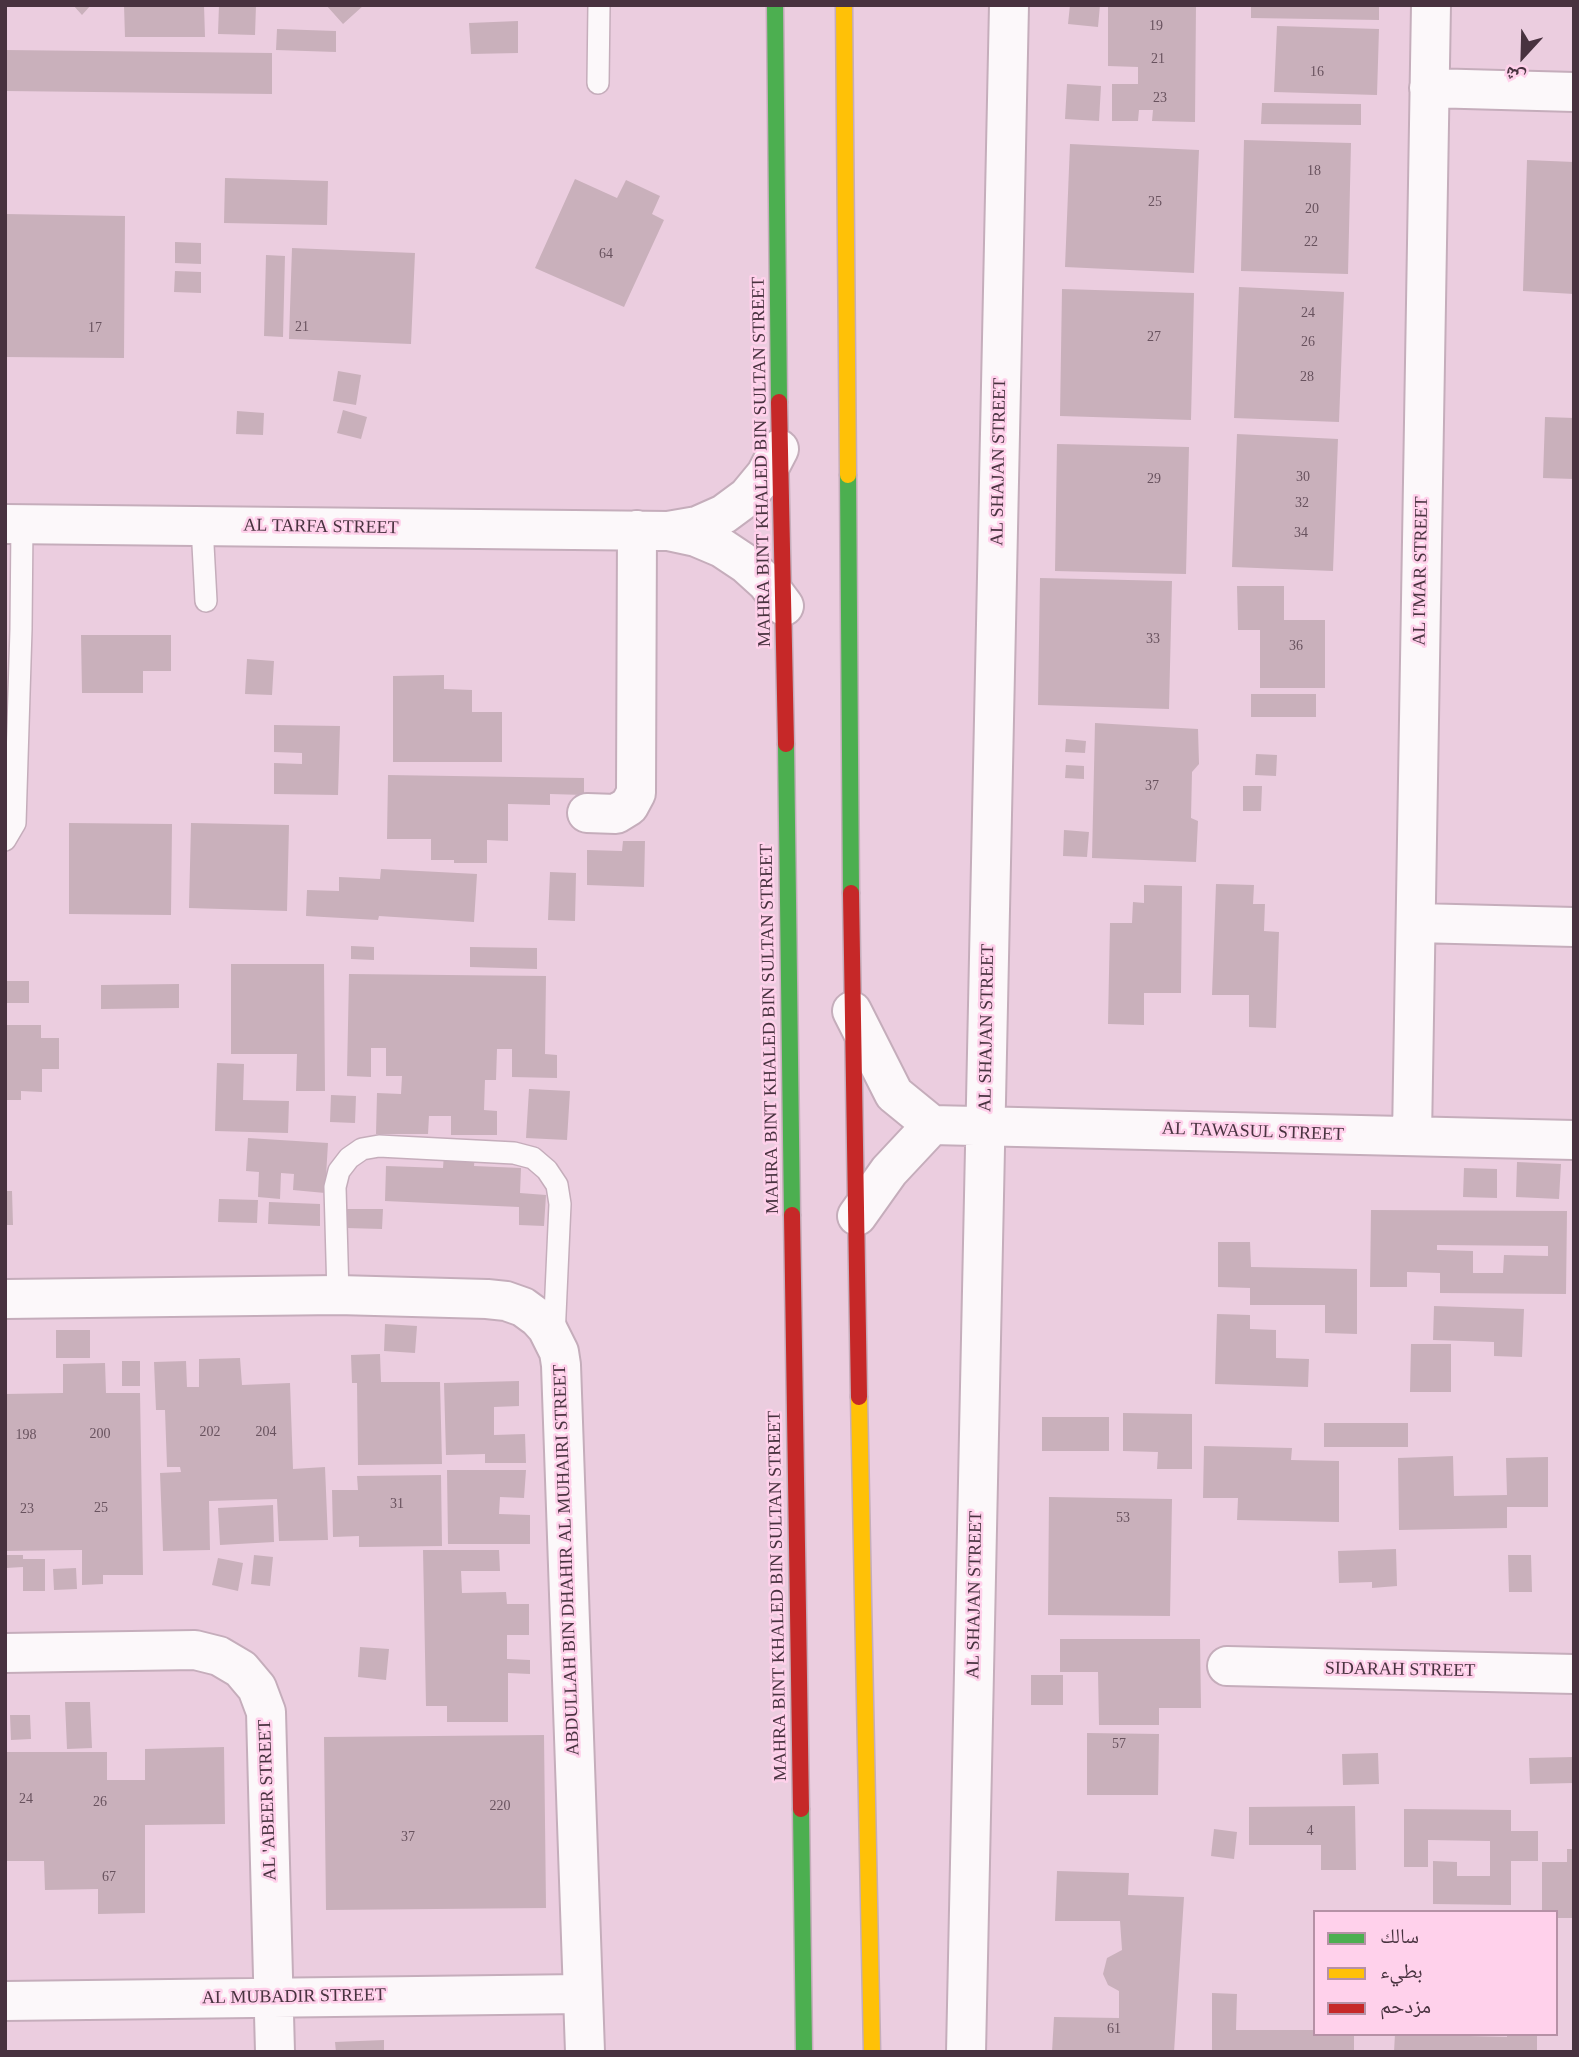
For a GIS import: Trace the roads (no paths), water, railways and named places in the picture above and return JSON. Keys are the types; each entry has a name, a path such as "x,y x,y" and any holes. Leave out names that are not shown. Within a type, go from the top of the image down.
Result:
{"street":[{"name":"MAHRA BINT KHALED BIN SULTAN STREET","path":"775,5 802,2050"},
{"path":"844,5 852,1012 872,2052"},
{"name":"AL SHAJAN STREET","path":"966,2052 1009,5"},
{"name":"AL I'MAR STREET","path":"1412,1136 1431,5"},
{"path":"1429,88 1574,92"},
{"name":"AL TARFA STREET","path":"14,524 652,530 696,526 724,514 747,497 766,474 779,449"},
{"name":"AL TARFA STREET","path":"652,530 696,537 722,548 767,583 784,606"},
{"path":"587,813 616,814 629,806 636,793 652,530"},
{"path":"1416,923 1574,927"},
{"path":"852,1012 894,1094 932,1125 889,1171 857,1216"},
{"name":"AL TAWASUL STREET","path":"932,1125 1574,1140"},
{"name":"ABDULLAH BIN DHAHIR AL MUHAIRI STREET","path":"5,1299 338,1295 506,1301 523,1307 538,1318 554,1339 561,1365 585,2052"},
{"name":"AL 'ABEER STREET","path":"5,1653 195,1650 219,1656 241,1669 257,1688 266,1712 275,2052"},
{"name":"SIDARAH STREET","path":"1227,1666 1574,1674"},
{"name":"AL MUBADIR STREET","path":"5,2001 582,1994"}],"lane":[{"path":"598,83 599,5"},
{"path":"5,840 15,823 21,629 14,524"},
{"path":"202,526 206,601"},
{"path":"338,1295 335,1187 339,1171 349,1158 362,1149 379,1146 514,1153 533,1158 547,1170 557,1185 560,1204 554,1339"}]}
